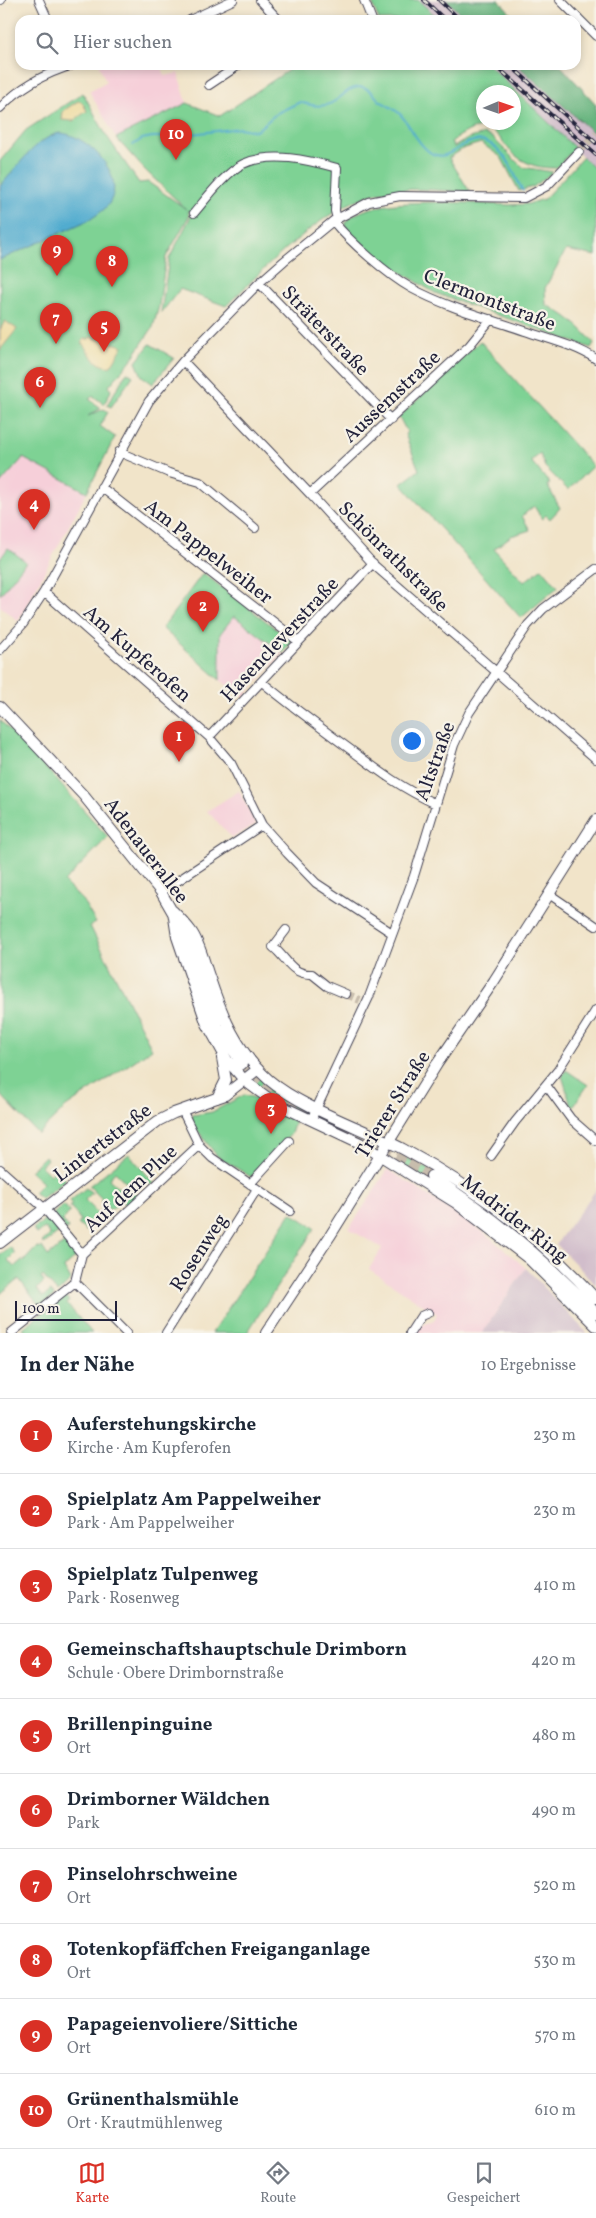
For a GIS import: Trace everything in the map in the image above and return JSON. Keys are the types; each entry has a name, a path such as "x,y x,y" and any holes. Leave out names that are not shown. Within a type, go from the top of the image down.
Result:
{"main road":[{"name":"Adenauerallee","path":"0,707 84,796 161,892 173,911 188,942 218,1027 242,1064"},
{"name":"Trierer Straße","path":"266,1333 380,1157 437,1064 490,988 596,820"},
{"path":"173,911 177,937 206,1022 219,1048 227,1077 217,1099"},
{"path":"173,911 192,931 224,1018 240,1047 258,1069 283,1090 389,1142 474,1192 505,1215 552,1255 596,1299"},
{"path":"219,1048 245,1081 268,1099 360,1143 456,1202 492,1228 529,1259 596,1326"},
{"name":"Lintertstraße","path":"0,1242 158,1121 182,1110 217,1099 245,1081 258,1069"},
{"name":"Madrider Ring","path":"430,1176 479,1208 526,1245 596,1313"}],"street":[{"path":"39,0 46,15"},
{"path":"201,15 233,0"},
{"path":"260,0 274,15"},
{"path":"364,0 370,15"},
{"path":"560,0 575,15"},
{"path":"581,21 596,36"},
{"path":"0,108 22,89 58,70"},
{"path":"208,85 230,70"},
{"path":"0,650 22,624 44,592 100,486 149,401 183,361 259,283 335,220 369,202 400,196 524,198 547,186 579,152"},
{"path":"194,213 213,190 241,165 262,158 286,158 337,168 335,220"},
{"name":"Clermontstraße","path":"335,220 370,256 410,287 452,306 595,356"},
{"name":"Sträterstraße","path":"259,283 391,420"},
{"name":"Aussemstraße","path":"310,494 469,346 491,319"},
{"name":"Schönrathstraße","path":"183,361 373,563 596,759"},
{"path":"119,452 169,473 200,482 255,528"},
{"name":"Am Pappelweiher","path":"100,486 298,641"},
{"name":"Hasencleverstraße","path":"209,737 373,563"},
{"name":"Altstraße","path":"312,1120 392,933 414,876 454,745 469,713 528,624 543,609 596,569"},
{"name":"Am Kupferofen","path":"44,592 209,737 231,763 262,825 316,883 392,933"},
{"path":"262,682 305,718 377,772 411,793 436,804"},
{"path":"161,892 262,825"},
{"path":"549,894 596,926"},
{"path":"286,930 273,947 283,955 286,964 302,975 312,974 327,986 346,994"},
{"path":"491,1156 515,1122 546,1084 596,1010"},
{"path":"546,1084 571,1118 596,1141"},
{"path":"182,1110 199,1145 221,1165 290,1211"},
{"path":"250,1184 289,1141"},
{"name":"Auf dem Plue","path":"82,1254 199,1145"},
{"path":"0,1169 44,1208 82,1254 75,1282 11,1333"},
{"name":"Rosenweg","path":"166,1333 257,1190"},
{"path":"75,1282 126,1333"},
{"path":"410,1333 421,1316 428,1313"}],"shaded area":[{"path":"418,0 446,0 462,15 434,15"},
{"path":"101,70 163,70 165,76 178,73 187,103 116,138 89,91 106,82"},
{"path":"494,70 523,70 596,135 596,170 539,115 521,95 521,85 511,85"},
{"path":"23,458 87,492 18,621 0,606 0,484"},
{"path":"234,616 283,653 243,697 220,680 219,634"},
{"path":"239,791 256,824 232,838 207,811"},
{"path":"388,1169 482,1231 526,1268 482,1333 415,1333 419,1327 434,1320 437,1314 369,1269 382,1248 349,1229"},
{"path":"596,1190 596,1285 556,1244"},
{"path":"526,1268 587,1333 482,1333"}],"green space":[{"path":"371,0 418,0 434,15 377,15"},
{"path":"446,0 499,0 512,15 462,15"},
{"path":"289,70 494,70 510,85 476,85 476,128 451,142 454,147 469,138 485,134 493,138 522,167 553,172 533,187 519,191 501,157 481,143 464,148 449,158 470,192 400,190 378,193 358,199 317,224 297,240 258,274 226,306 180,289 161,313 169,259 192,214 188,210 189,216 166,257 159,306 153,327 131,360 109,386 111,391 104,404 93,396 89,399 101,408 88,416 104,409 108,412 100,426 115,437 87,492 23,458 0,484 0,161 26,130 83,93 106,135 139,183 148,182 186,209 145,170 116,138 187,103 220,116"},
{"path":"523,70 565,70 596,104 596,135"},
{"path":"521,96 575,148 556,168 540,167 529,164 515,155 492,130 521,130"},
{"path":"583,157 596,170 596,256 566,250 545,288 546,305 560,312 578,326 594,343 591,348 435,293 378,258 348,231 345,224 356,214 373,208 396,204 447,202 528,204 544,199"},
{"path":"480,341 593,466 568,490 545,467 540,454 531,461 550,484 547,485 560,508 550,519 546,515 542,519 534,506 522,516 530,530 511,536 494,549 524,582 542,568 558,587 521,618 401,484 419,470 405,434 407,432 399,417"},
{"path":"150,344 174,358 153,384 142,376 136,362"},
{"path":"127,372 133,376 111,407 107,405"},
{"path":"8,548 26,562 0,595 0,559"},
{"path":"203,573 292,641 283,653 234,616 220,634 220,680 162,628"},
{"path":"0,720 108,837 64,882 83,901 96,923 90,926 152,1049 66,1107 38,1134 0,1094"},
{"path":"566,1070 588,1085 572,1108 562,1076"},
{"path":"258,1077 301,1105 299,1111 277,1101 252,1082 254,1078"},
{"path":"244,1095 259,1099 283,1112 282,1115 295,1121 291,1134 251,1177 217,1156 191,1122 193,1115 212,1112"},
{"path":"129,1154 154,1183 152,1186 144,1179 133,1189 115,1172 109,1179 126,1195 132,1190 141,1199 131,1208 121,1201 110,1210 101,1202 102,1199 89,1186"},
{"path":"45,1156 47,1159 41,1166 50,1175 55,1170 66,1180 41,1199 34,1192 43,1183 30,1171"},
{"path":"405,1157 435,1172 429,1182 399,1164"},
{"path":"86,1188 92,1193 85,1200 98,1213 96,1216 98,1218 86,1231 78,1224 81,1221 70,1206 72,1204 70,1201"},
{"path":"64,1205 70,1212 62,1221 68,1228 66,1231 53,1214"},
{"path":"291,1213 315,1228 247,1333 212,1333"},
{"path":"48,1218 59,1232 44,1244 42,1242 50,1235 45,1228 37,1234 33,1229"},
{"path":"66,1242 77,1256 64,1268 71,1280 58,1293 43,1276 41,1278 44,1282 37,1289 43,1297 51,1291 54,1296 40,1307 19,1279 0,1294 0,1255 10,1247 15,1253 8,1260 14,1267 22,1260 23,1262 37,1247 39,1249 42,1247 48,1256"},
{"path":"64,1296 69,1301 67,1304 92,1333 27,1333 23,1328"}],"sand":[{"path":"78,101 82,102 87,111 73,121 62,120 63,111"},
{"path":"5,321 17,329 0,350 0,330"},
{"path":"90,337 123,346 111,366 102,365 94,359 82,343 84,339 89,339"}],"water":[{"path":"59,133 80,140 100,156 108,167 112,178 114,189 111,200 105,208 91,219 0,260 0,186 34,148 50,136"}],"waterway":[{"path":"133,145 142,139 152,137 167,137 240,128 256,131 277,113 300,102 323,105 331,103 354,88 362,87 399,113 423,146 437,155 445,155 471,141 481,140 492,145 508,161 523,191"}],"tunnel":[{"path":"579,152 596,133"},
{"path":"346,994 360,1000"},
{"path":"242,1064 256,1078 285,1099 372,1142 431,1176"}],"railway":[{"path":"424,0 440,15"},
{"path":"439,0 455,15"},
{"path":"501,70 596,155"},
{"path":"516,70 596,143"}],"place":[{"name":"Grünenthalsmühle","path":"176,160"},
{"name":"Papageienvoliere/Sittiche","path":"57,276"},
{"name":"Totenkopfäffchen Freiganganlage","path":"112,287"},
{"name":"Pinselohrschweine","path":"56,344"},
{"name":"Brillenpinguine","path":"104,352"},
{"name":"Drimborner Wäldchen","path":"40,408"},
{"name":"Gemeinschaftshauptschule Drimborn","path":"34,530"},
{"name":"Spielplatz Am Pappelweiher","path":"203,632"},
{"name":"Auferstehungskirche","path":"179,762"},
{"name":"Spielplatz Tulpenweg","path":"271,1134"}]}
